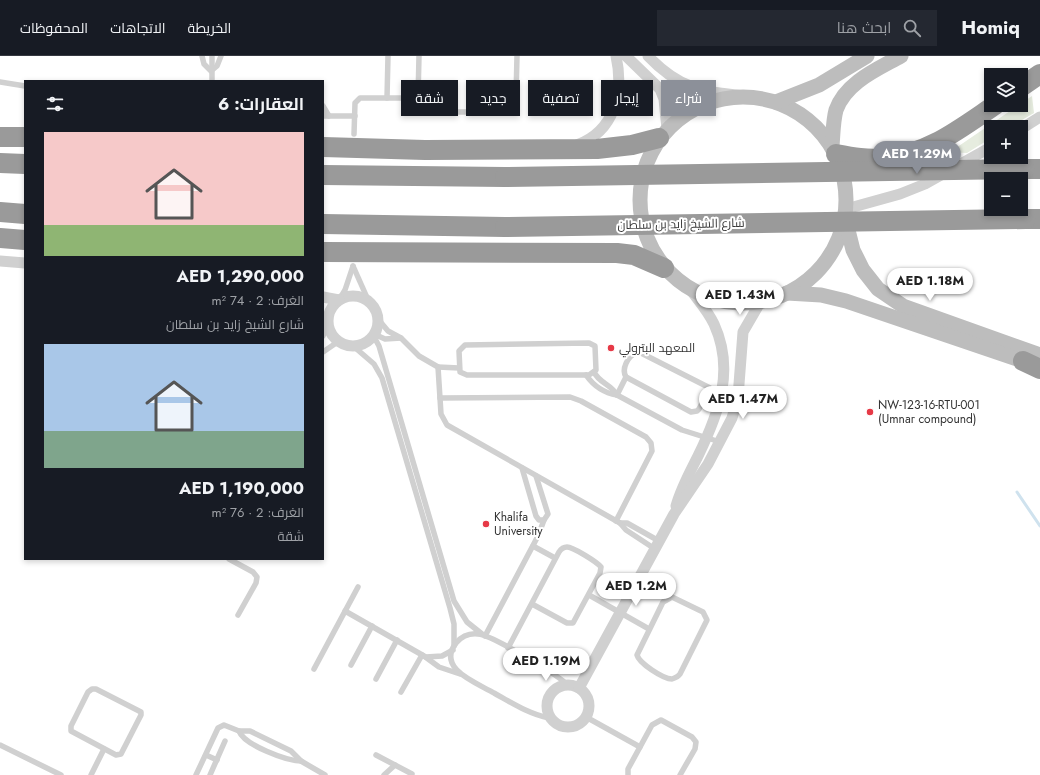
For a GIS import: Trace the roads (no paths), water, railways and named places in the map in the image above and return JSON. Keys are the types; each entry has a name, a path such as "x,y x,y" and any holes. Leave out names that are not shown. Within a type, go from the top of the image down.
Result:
{"highway":[{"path":"1028,82 1040,74"},
{"path":"834,150 863,158 885,158 906,155 933,144 956,132 985,112"},
{"path":"324,147 542,150 611,148 663,133"},
{"path":"0,137 24,138"},
{"path":"0,163 24,164"},
{"path":"324,175 505,177 1033,169"},
{"path":"0,212 24,214"},
{"name":"شارع الشيخ زايد بن سلطان","path":"324,224 505,227 1033,219"},
{"path":"0,238 24,240"},
{"path":"324,252 617,253 634,255 664,268"}],"main road":[{"path":"776,102 819,86 867,56"},
{"path":"834,150 836,110 842,99 853,85 869,73 901,56"},
{"path":"845,214 838,242 825,263 808,280 787,293 761,301 736,303 714,299 690,289 664,268 648,241 642,226 639,203 643,172 648,158 663,133 689,111 716,100 745,96 776,102 803,116 817,127 834,150 845,181 845,214 853,250 863,270 878,289 903,306 1036,363"},
{"path":"787,293 821,295 846,301 1036,363"}],"street":[{"path":"542,150 569,147 585,142 596,134 608,120 616,103 620,88 616,56"},
{"path":"626,56 660,89 664,98 663,133"},
{"path":"648,56 669,76 693,88 745,96"},
{"path":"1028,125 1040,117"},
{"path":"845,214 913,189 984,151"},
{"path":"0,261 24,263"},
{"path":"674,514 683,486 706,438 723,390 725,367 720,339 713,323 690,289"},
{"path":"351,296 364,299 369,302 378,319 374,334 364,342 352,345 339,341 331,332 327,315 333,306 339,300 351,296"},
{"path":"324,297 339,300"},
{"path":"579,688 674,514 698,481 732,418 738,397 743,332 761,301"},
{"path":"568,685 579,688 589,701 586,717 577,726 571,728 558,726 550,718 547,710 549,696 554,690 568,685"}],"lane":[{"path":"202,56 204,64 212,71"},
{"path":"212,56 212,80"},
{"path":"212,71 217,66 222,56"},
{"path":"387,98 388,56"},
{"path":"418,80 419,56"},
{"path":"458,112 502,113 508,109 516,96 518,56"},
{"path":"0,82 24,86"},
{"path":"354,134 355,104 358,99 401,98"},
{"path":"326,116 355,116"},
{"path":"339,300 345,290 353,266 369,302"},
{"path":"324,331 327,315"},
{"path":"378,319 388,331 401,338 419,356 438,367 459,368"},
{"path":"374,334 385,340 401,338"},
{"path":"374,334 378,342 454,601 467,622 484,635 555,675 568,685"},
{"path":"324,351 339,341"},
{"path":"589,343 593,344 597,350 597,367 594,372 586,375 467,375 460,372 459,351 465,345 589,343"},
{"path":"352,345 374,364 382,378 450,608 454,624 454,666 460,674"},
{"path":"710,388 697,412 691,412 626,377 624,374 624,368 631,355 638,352 710,388 723,390"},
{"path":"438,367 441,414 447,426 618,522 626,530 657,545"},
{"path":"594,372 598,378 613,388 617,395"},
{"path":"586,375 598,387 608,393 617,395 682,430 720,442"},
{"path":"617,395 626,377"},
{"path":"440,398 570,397 581,401 646,437 651,443 652,451 618,522"},
{"path":"522,468 536,516 539,520 544,520"},
{"path":"484,635 533,546 548,514 536,476"},
{"path":"618,522 627,523 657,545"},
{"path":"533,546 555,558"},
{"path":"508,648 561,549 568,547 599,564 600,573 574,622 570,624 532,604"},
{"path":"231,560 253,572 256,577 256,583 238,615"},
{"path":"314,669 358,587"},
{"path":"588,595 649,629"},
{"path":"669,598 676,598 703,612 707,617 706,623 680,674 673,678 665,677 638,659 638,651 649,629 663,602 669,598"},
{"path":"345,611 397,640 446,671 460,674 526,710 550,718"},
{"path":"351,665 372,626"},
{"path":"423,656 436,658 453,648 466,635 484,635"},
{"path":"376,679 397,640"},
{"path":"401,692 423,656"},
{"path":"92,689 96,689 141,712 141,715 122,753 116,755 104,749 73,734 71,728 88,692 92,689"},
{"path":"586,717 640,746"},
{"path":"628,775 628,769 640,746 652,725 658,721 665,721 692,737 696,746 680,775"},
{"path":"196,775 220,726 224,725 239,731 250,731 291,751 301,761 325,775"},
{"path":"239,731 245,740 281,758 301,761"},
{"path":"210,775 226,741"},
{"path":"0,745 61,775"},
{"path":"92,775 104,749"},
{"path":"206,755 217,760"},
{"path":"376,755 412,774"},
{"path":"384,775 396,765"}],"waterway":[{"path":"1017,492 1040,526"}],"place":[{"name":"المعهد البترولي","path":"611,348"},
{"name":"NW-123-16-RTU-001 (Umnar compound)","path":"870,412"},
{"name":"Khalifa University","path":"486,524"}]}
